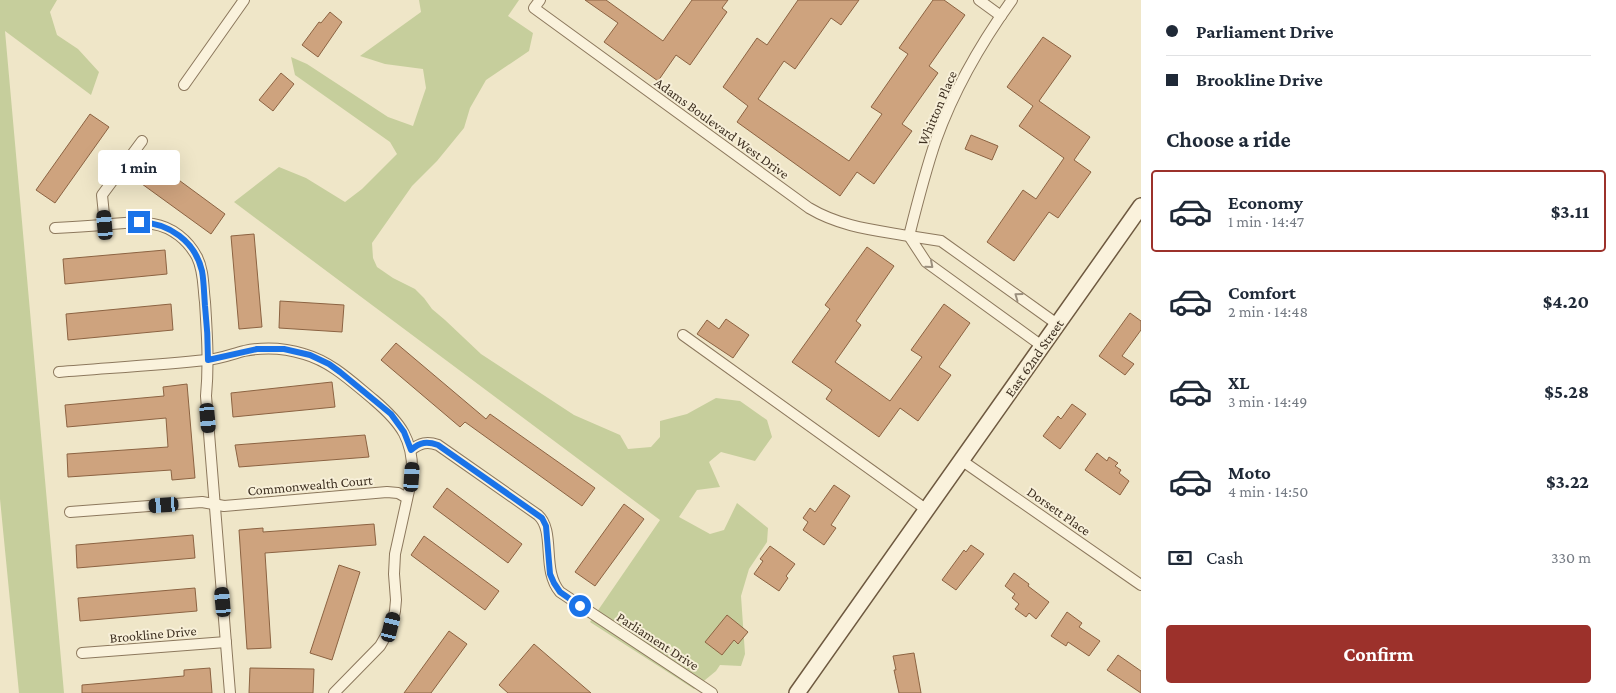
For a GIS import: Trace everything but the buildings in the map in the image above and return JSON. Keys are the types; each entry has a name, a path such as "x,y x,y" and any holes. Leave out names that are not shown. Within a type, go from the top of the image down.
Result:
{"street":[{"path":"184,85 244,0"},
{"path":"979,0 1001,16"},
{"name":"Whitton Place","path":"909,236 936,139 951,104 977,54 1012,0"},
{"name":"Adams Boulevard West Drive","path":"537,4 809,208 852,227 941,241 1057,324"},
{"path":"105,225 102,195 142,141"},
{"name":"East 62nd Street","path":"797,693 1057,324 1138,215"},
{"path":"55,228 139,222 158,225 175,232 189,245 196,256 202,273 208,360 206,396 230,693"},
{"path":"909,236 926,262 1042,346"},
{"path":"683,335 927,510"},
{"path":"59,372 208,360 257,349 284,349 310,355 329,364 391,414 404,432 413,461 395,554 395,605 391,627 380,646 334,693"},
{"name":"Parliament Drive","path":"411,450 425,442 438,445 542,518 546,526 550,574 560,592 712,693"},
{"name":"Dorsett Place","path":"961,460 1141,585"},
{"name":"Commonwealth Court","path":"215,504 224,506 387,492 398,493 407,498"},
{"path":"70,512 202,502 215,504"},
{"name":"Brookline Drive","path":"82,654 226,642"}],"green space":[{"path":"0,0 57,0 50,12 57,35 78,49 99,72 91,95 5,31 64,693 19,693 0,499"},
{"path":"419,0 519,0 508,16 533,33 529,51 486,80 470,108 464,128 437,161 412,186 372,243 373,258 377,267 393,278 415,289 432,309 481,354 574,415 620,435 628,449 651,447 660,437 660,421 687,414 716,398 740,401 767,420 772,437 755,461 721,452 709,462 720,487 697,490 679,517 710,534 724,530 737,503 768,528 767,542 749,569 741,596 745,654 741,666 720,665 716,671 694,689 590,622 660,520 234,202 279,167 306,178 345,202 362,189 397,154 390,142 295,75 291,57 307,64 388,117 413,126 426,88 423,69 385,64 360,56 421,12"}],"route":[{"path":"139,222 151,223 175,232 185,240 199,261 202,273 208,360 242,351 284,349 310,355 334,368 391,414 404,432 411,450 425,442 438,445 542,518 546,526 550,574 560,592 580,606"}]}
